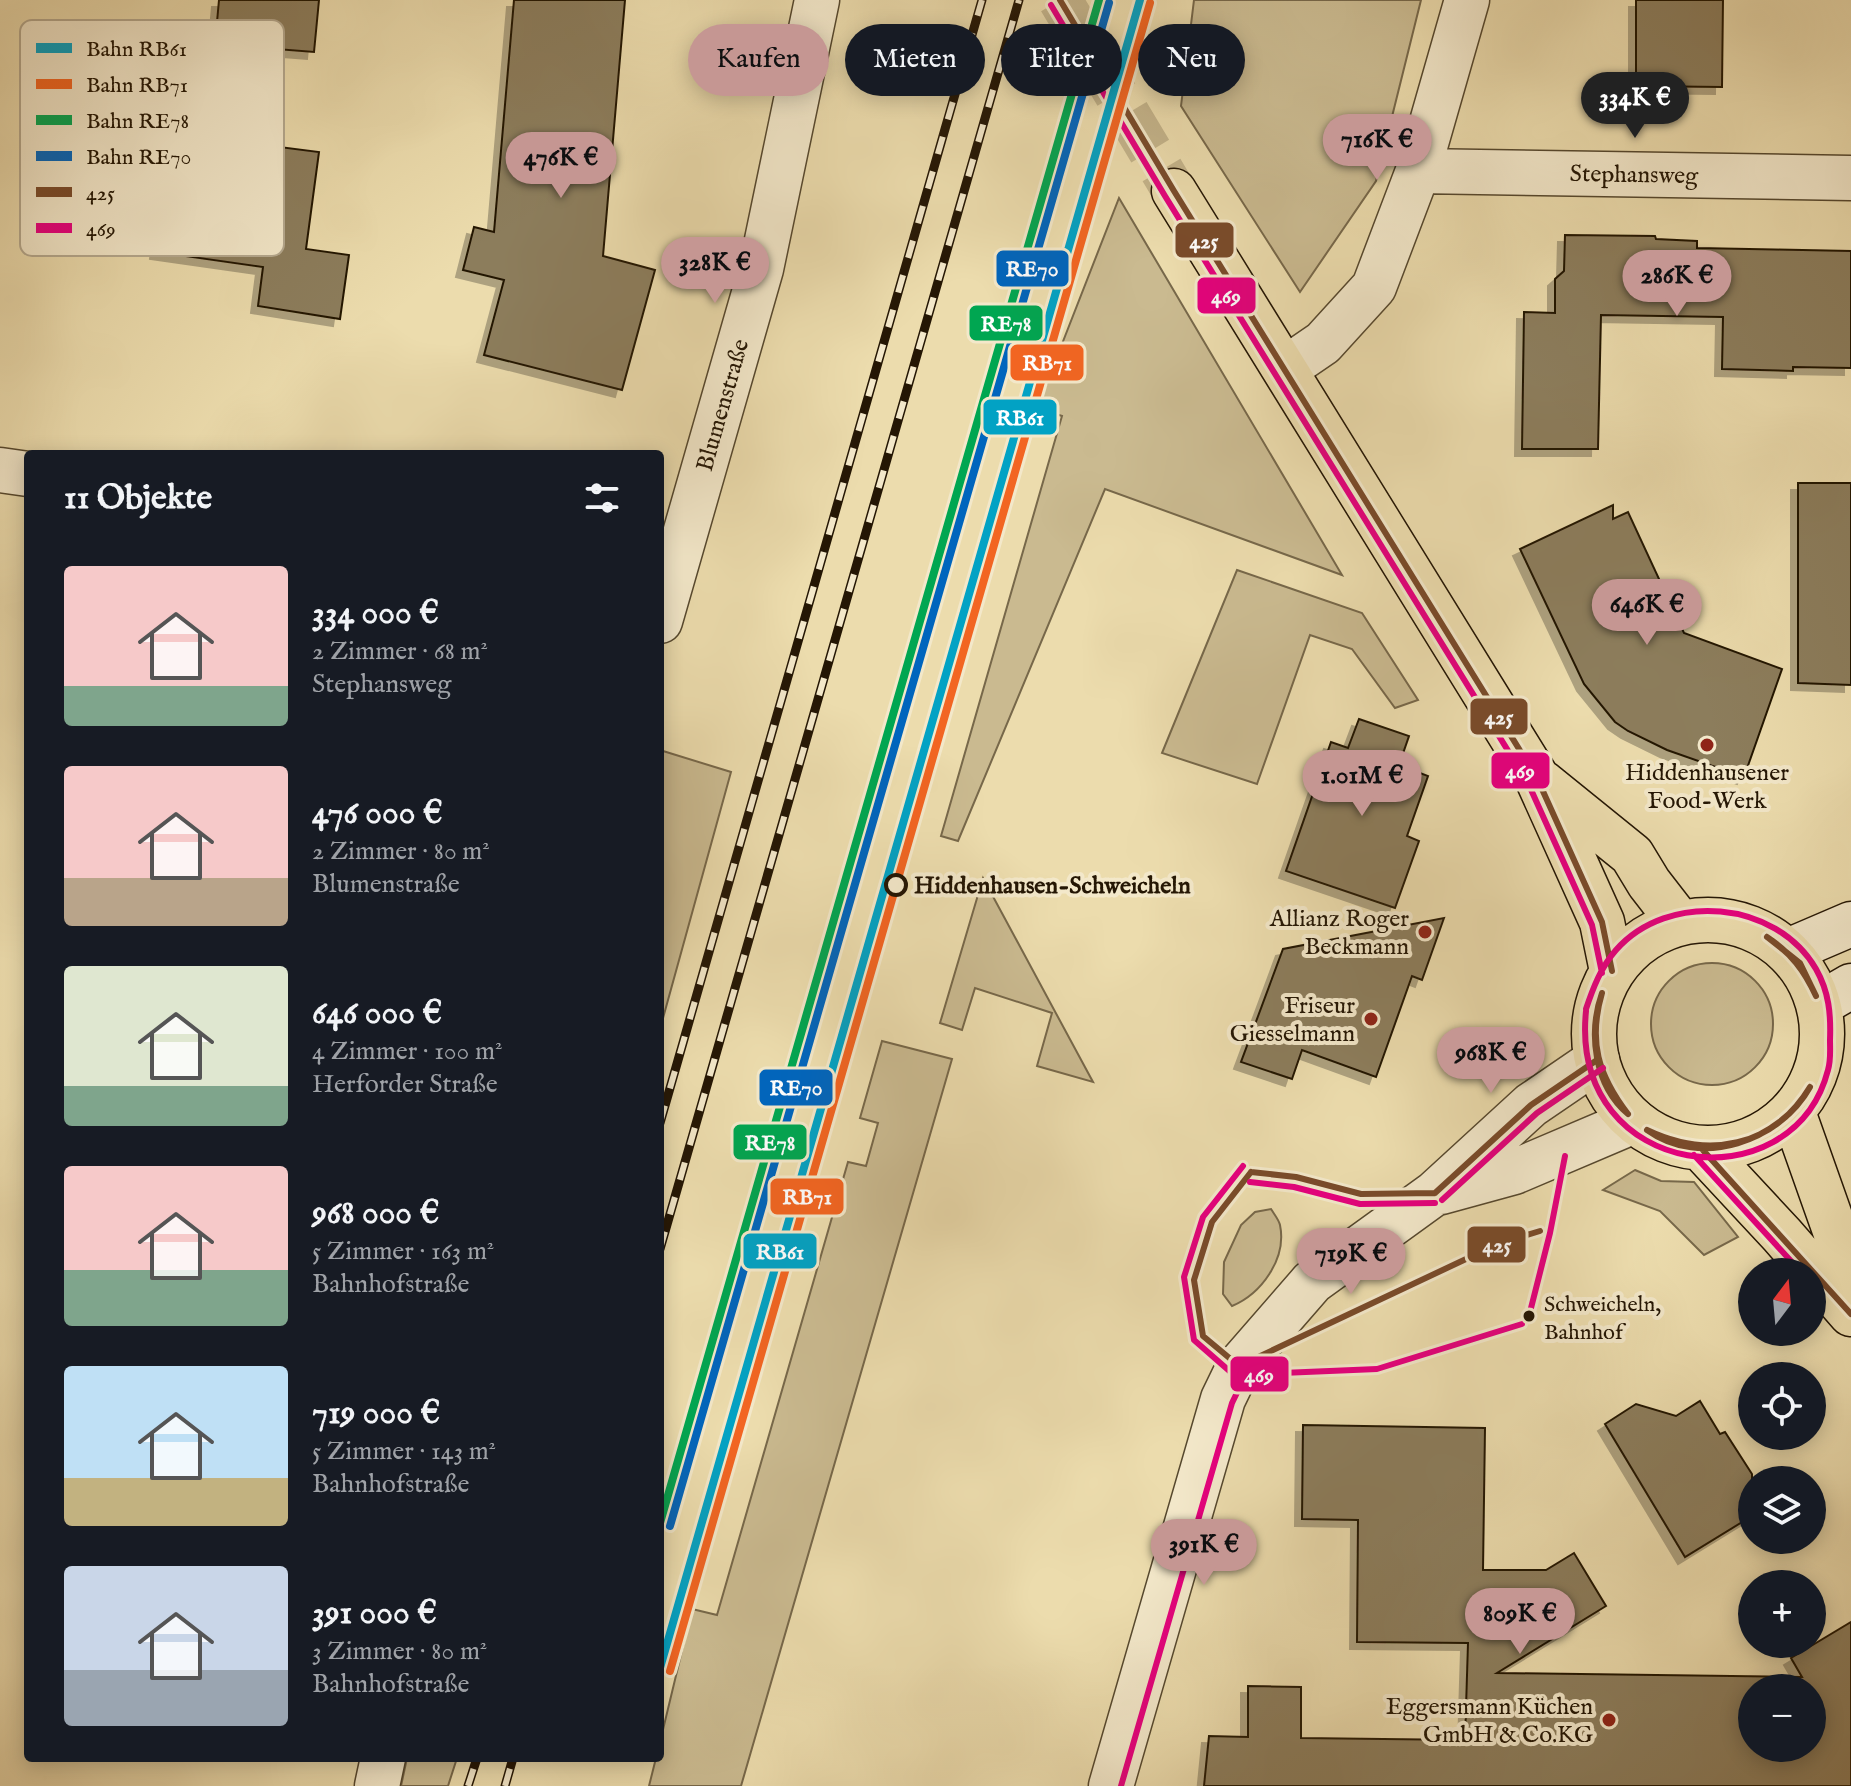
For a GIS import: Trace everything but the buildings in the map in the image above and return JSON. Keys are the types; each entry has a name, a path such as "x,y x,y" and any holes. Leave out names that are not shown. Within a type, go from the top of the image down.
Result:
{"main road":[{"path":"1174,191 1537,778 1602,922 1612,971"},
{"path":"1537,778 1632,855 1680,923"},
{"path":"1709,919 1738,923 1765,934 1788,951 1835,995 1820,1064 1810,1090 1793,1112 1767,1133 1735,1145 1701,1148 1676,1144 1654,1135 1617,1104 1597,1060 1594,1036 1596,1012 1612,971 1630,950 1653,933 1680,923 1709,919"},
{"path":"1793,1112 1851,1276"},
{"path":"1701,1148 1851,1314"}],"street":[{"name":"Blumenstraße","path":"666,578 761,269 817,0"},
{"path":"1285,369 1323,343 1374,287 1418,171 1467,0"},
{"name":"Stephansweg","path":"1418,171 1851,178"},
{"path":"0,470 24,473"},
{"path":"1788,951 1851,924"},
{"path":"1111,1786 1223,1399 1239,1366 1312,1282 1435,1193 1531,1105 1597,1060"},
{"path":"1435,1193 1514,1172 1634,1121"},
{"path":"377,1786 382,1762"}],"shaded area":[{"path":"1194,0 1421,0 1376,181 1300,292 1181,106 1182,96 1245,96 1245,24 1191,24"},
{"path":"1119,198 1342,575 1105,489 958,841 941,836 1062,416 1037,408"},
{"path":"1237,570 1362,613 1418,700 1395,708 1352,649 1310,635 1257,784 1162,753"},
{"path":"664,751 731,772 664,1015"},
{"path":"983,878 1093,1082 1037,1066 1052,1013 975,988 962,1030 940,1023"},
{"path":"1712,963 1735,968 1755,981 1768,1001 1773,1024 1768,1047 1755,1067 1735,1080 1712,1085 1689,1080 1669,1067 1656,1047 1651,1024 1656,1001 1669,981 1689,968"},
{"path":"882,1041 952,1059 741,1786 649,1786 655,1762 664,1762 664,1725 692,1609 717,1615 848,1162 866,1166 878,1123 860,1118"},
{"path":"1635,1170 1661,1181 1694,1182 1738,1237 1704,1255 1660,1211 1603,1190"},
{"path":"1271,1209 1279,1223 1281,1238 1276,1262 1253,1293 1232,1306 1223,1294 1224,1262 1241,1225 1255,1212"},
{"path":"406,1762 456,1762 448,1786 401,1786"}],"tunnel":[{"path":"1060,0 1174,191"}],"railway":[{"path":"664,1109 982,0"},
{"path":"664,1235 1019,0"},
{"path":"468,1786 476,1762"},
{"path":"505,1786 512,1762"}],"rail line":[{"name":"RE78","path":"664,1509 1099,0"},
{"name":"RB61","path":"664,1654 1140,0"},
{"name":"RE70","path":"670,1526 1109,3"},
{"name":"RB71","path":"670,1671 1150,3"}],"transit line":[{"name":"425","path":"1060,0 1174,191 1537,778 1602,922 1612,971"},
{"name":"469","path":"1051,5 1165,196 1528,783 1592,925 1602,973"},
{"name":"469","path":"1586,1009 1606,963 1638,931 1664,918 1692,912 1720,912 1749,917 1775,929 1798,946 1816,969 1824,986 1829,1012 1829,1066 1807,1113 1773,1142 1732,1156 1688,1155 1646,1140 1612,1111 1590,1068 1586,1011"},
{"name":"425","path":"1767,937 1800,963 1816,996"},
{"name":"425","path":"1767,937 1796,963 1816,996"},
{"name":"425","path":"1602,993 1596,1027 1598,1057 1609,1085 1628,1114"},
{"name":"425","path":"1602,993 1595,1025 1597,1058 1608,1088 1628,1114"},
{"name":"425","path":"1435,1193 1531,1105 1597,1060"},
{"name":"469","path":"1442,1200 1537,1113 1603,1068"},
{"name":"425","path":"1647,1130 1693,1144 1738,1142 1778,1124 1810,1087"},
{"name":"425","path":"1647,1130 1668,1142 1691,1147 1714,1148 1738,1143 1759,1135 1779,1122 1797,1106 1810,1087"},
{"name":"425","path":"1701,1148 1851,1314"},
{"name":"469","path":"1694,1155 1788,1258"},
{"name":"469","path":"1529,1316 1565,1156"},
{"name":"469","path":"1243,1166 1203,1217 1184,1277 1194,1340 1234,1375 1377,1369 1522,1324"},
{"name":"425","path":"1251,1172 1296,1177 1361,1194 1435,1193"},
{"name":"425","path":"1239,1366 1203,1336 1194,1280 1212,1222 1251,1172"},
{"name":"469","path":"1250,1182 1294,1187 1360,1204 1435,1203"},
{"name":"425","path":"1239,1366 1500,1243 1540,1231"},
{"name":"469","path":"1121,1786 1232,1403 1248,1370"}],"place":[{"name":"Hiddenhausener Food-Werk","path":"1707,745"},
{"name":"Hiddenhausen-Schweicheln","path":"896,885"},
{"name":"Allianz Roger Beckmann","path":"1425,932"},
{"name":"Friseur Giesselmann","path":"1371,1019"},
{"name":"Schweicheln, Bahnhof","path":"1529,1316"},
{"name":"Eggersmann Küchen GmbH & Co.KG","path":"1609,1720"}]}
